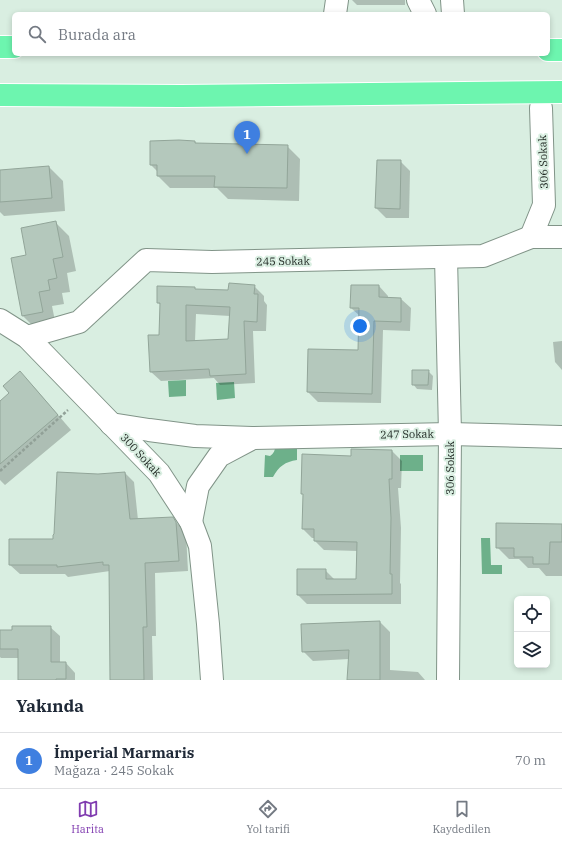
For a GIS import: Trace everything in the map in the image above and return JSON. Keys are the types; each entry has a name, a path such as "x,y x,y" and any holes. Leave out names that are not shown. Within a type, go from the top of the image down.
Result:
{"highway":[{"path":"0,47 12,47"},
{"path":"550,50 562,50"},
{"path":"0,95 181,96 562,92"}],"street":[{"path":"335,12 337,0"},
{"path":"418,0 424,12"},
{"path":"452,0 453,12"},
{"name":"306 Sokak","path":"531,237 544,204 541,108"},
{"name":"245 Sokak","path":"27,337 80,322 146,260 212,262 482,256 531,237 562,237"},
{"name":"306 Sokak","path":"446,257 450,434 448,680"},
{"name":"300 Sokak","path":"0,320 27,337 159,473 191,522 200,546 212,680"},
{"name":"247 Sokak","path":"111,424 195,436 252,438 450,434 562,437"},
{"name":"247 Sokak","path":"191,522 198,486 219,456 252,438"}],"path":[{"path":"0,471 84,396"}],"shaded area":[{"path":"186,380 186,396 169,397 168,381"},
{"path":"234,382 235,398 217,400 216,383"},
{"path":"297,445 297,460 283,465 273,477 264,477 265,455 270,456 274,452 275,446"},
{"path":"400,455 423,455 423,471 400,471"},
{"path":"481,538 490,538 491,565 502,565 502,574 482,574"}],"building":[{"path":"150,141 195,141 195,143 288,145 287,188 214,187 215,176 157,176 157,165 150,165"},
{"path":"377,160 401,160 400,209 375,208"},
{"path":"49,166 52,198 0,202 0,170"},
{"path":"56,221 63,257 53,259 57,278 48,280 50,290 39,292 43,312 22,316 11,258 26,255 21,228"},
{"path":"229,283 255,285 254,294 258,294 257,322 244,321 246,374 210,376 209,369 150,372 148,335 159,335 160,303 157,303 157,286 228,290","holes":["186,305 230,307 228,339 186,341"]},
{"path":"351,285 379,285 379,297 401,298 401,322 374,321 372,394 307,392 308,349 358,350 359,308 350,308"},
{"path":"412,370 429,370 428,385 412,385"},
{"path":"20,371 58,415 0,464 0,401 9,393 3,386"},
{"path":"351,449 392,450 392,479 389,479 391,518 390,574 392,574 392,594 297,595 297,569 326,569 326,579 356,579 357,542 314,541 314,529 302,529 302,454 351,456"},
{"path":"57,472 98,474 125,472 130,519 173,517 176,522 179,561 145,563 147,627 143,627 144,680 110,680 109,565 103,565 103,562 57,567 57,565 9,565 9,539 53,539"},
{"path":"496,523 562,524 562,542 550,542 549,564 533,564 533,557 514,557 514,548 496,548"},
{"path":"380,621 380,680 347,680 349,650 302,652 301,624"},
{"path":"12,626 51,626 51,662 66,662 66,679 18,680 18,649 0,649 0,630 12,630"}],"place":[{"name":"İmperial Marmaris","path":"247,154"}]}
